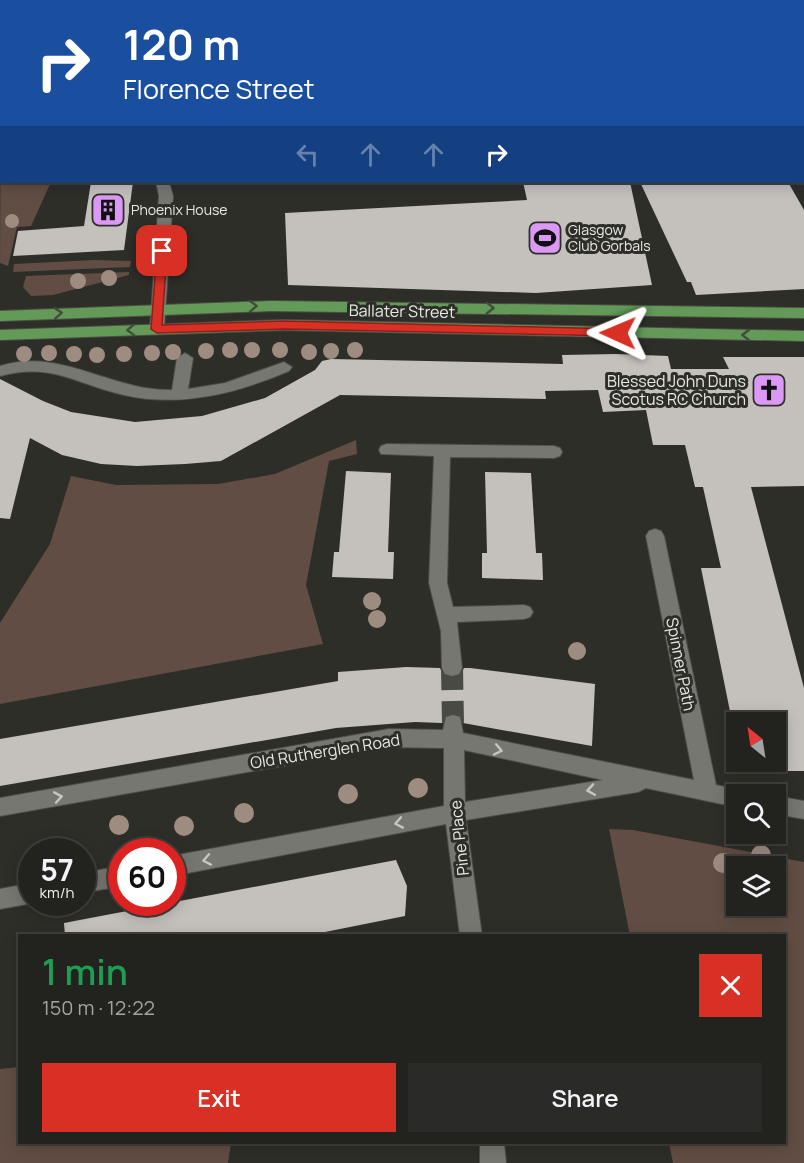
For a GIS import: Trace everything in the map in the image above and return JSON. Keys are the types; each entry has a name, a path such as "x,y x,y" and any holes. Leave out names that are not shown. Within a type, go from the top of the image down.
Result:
{"main road":[{"name":"Ballater Street","path":"0,316 282,306 804,313"},
{"name":"Ballater Street","path":"0,335 284,325 804,336"}],"street":[{"path":"157,329 166,196 163,183"},
{"path":"179,395 185,358"},
{"path":"0,371 19,366 48,366 73,371 121,389 155,395 179,395 241,384 284,367"},
{"path":"387,450 554,452"},
{"path":"442,451 438,583 450,631 452,668"},
{"name":"Spinner Path","path":"655,536 707,792"},
{"path":"446,615 524,612"},
{"name":"Old Rutherglen Road","path":"0,807 389,738 421,737 454,732 649,781 726,796"},
{"name":"Pine Place","path":"454,732 455,813 471,934"},
{"name":"Old Rutherglen Road","path":"186,863 455,813 649,781"},
{"path":"786,807 804,810"},
{"path":"0,899 18,896"},
{"path":"492,1144 493,1163"}],"shaded area":[{"path":"0,183 51,183 31,226 17,227 8,266 0,263"},
{"path":"94,260 131,261 130,267 13,272 14,264"},
{"path":"129,272 129,275 53,295 31,296 23,287 26,276"},
{"path":"356,440 357,454 329,461 306,585 323,644 0,704 0,623 50,544 71,476 116,485 218,484 275,474"},
{"path":"609,829 633,830 772,856 726,856 726,916 786,916 786,859 804,862 804,1163 673,1163 669,1144 786,1144 786,934 630,934"},
{"path":"18,1067 18,1144 231,1144 228,1163 0,1163 0,1069"}],"building":[{"name":"Phoenix House","path":"91,183 133,183 124,250 13,256 18,231 84,226"},
{"name":"Glasgow Club Gorbals","path":"523,183 630,183 652,285 536,293 288,285 285,213 527,200"},
{"path":"640,183 789,183 804,210 804,289 696,295 691,282 687,282"},
{"path":"562,355 668,356 671,369 729,369 723,357 804,357 804,486 751,487 804,688 804,771 786,771 786,712 730,712 701,568 721,568 703,487 695,487 685,445 653,445 646,410 603,412 598,390 545,391 546,399 340,395 221,461 137,466 101,464 62,455 30,438 10,519 0,518 0,379 43,401 71,412 135,422 202,416 265,398 315,370 322,361 331,359 563,364"},
{"path":"346,471 391,473 388,552 394,552 393,579 332,577 334,552 339,552"},
{"path":"485,472 531,473 536,553 542,553 543,580 482,578 482,553 487,553"},
{"path":"406,667 440,668 443,675 451,678 460,676 464,668 470,668 595,684 592,746 463,723 461,715 452,713 445,715 442,723 415,722 336,728 0,786 0,739 338,681 338,672"},
{"path":"396,860 407,886 405,916 315,934 65,934 64,923 108,915 186,916 186,900"}],"tunnel":[{"path":"452,668 453,723"}],"place":[{"name":"Phoenix House","path":"108,210"},
{"name":"Glasgow Club Gorbals","path":"545,238"},
{"name":"Blessed John Duns Scotus RC Church","path":"769,390"}],"route":[{"path":"162,251 157,329 284,325 618,333"}]}
